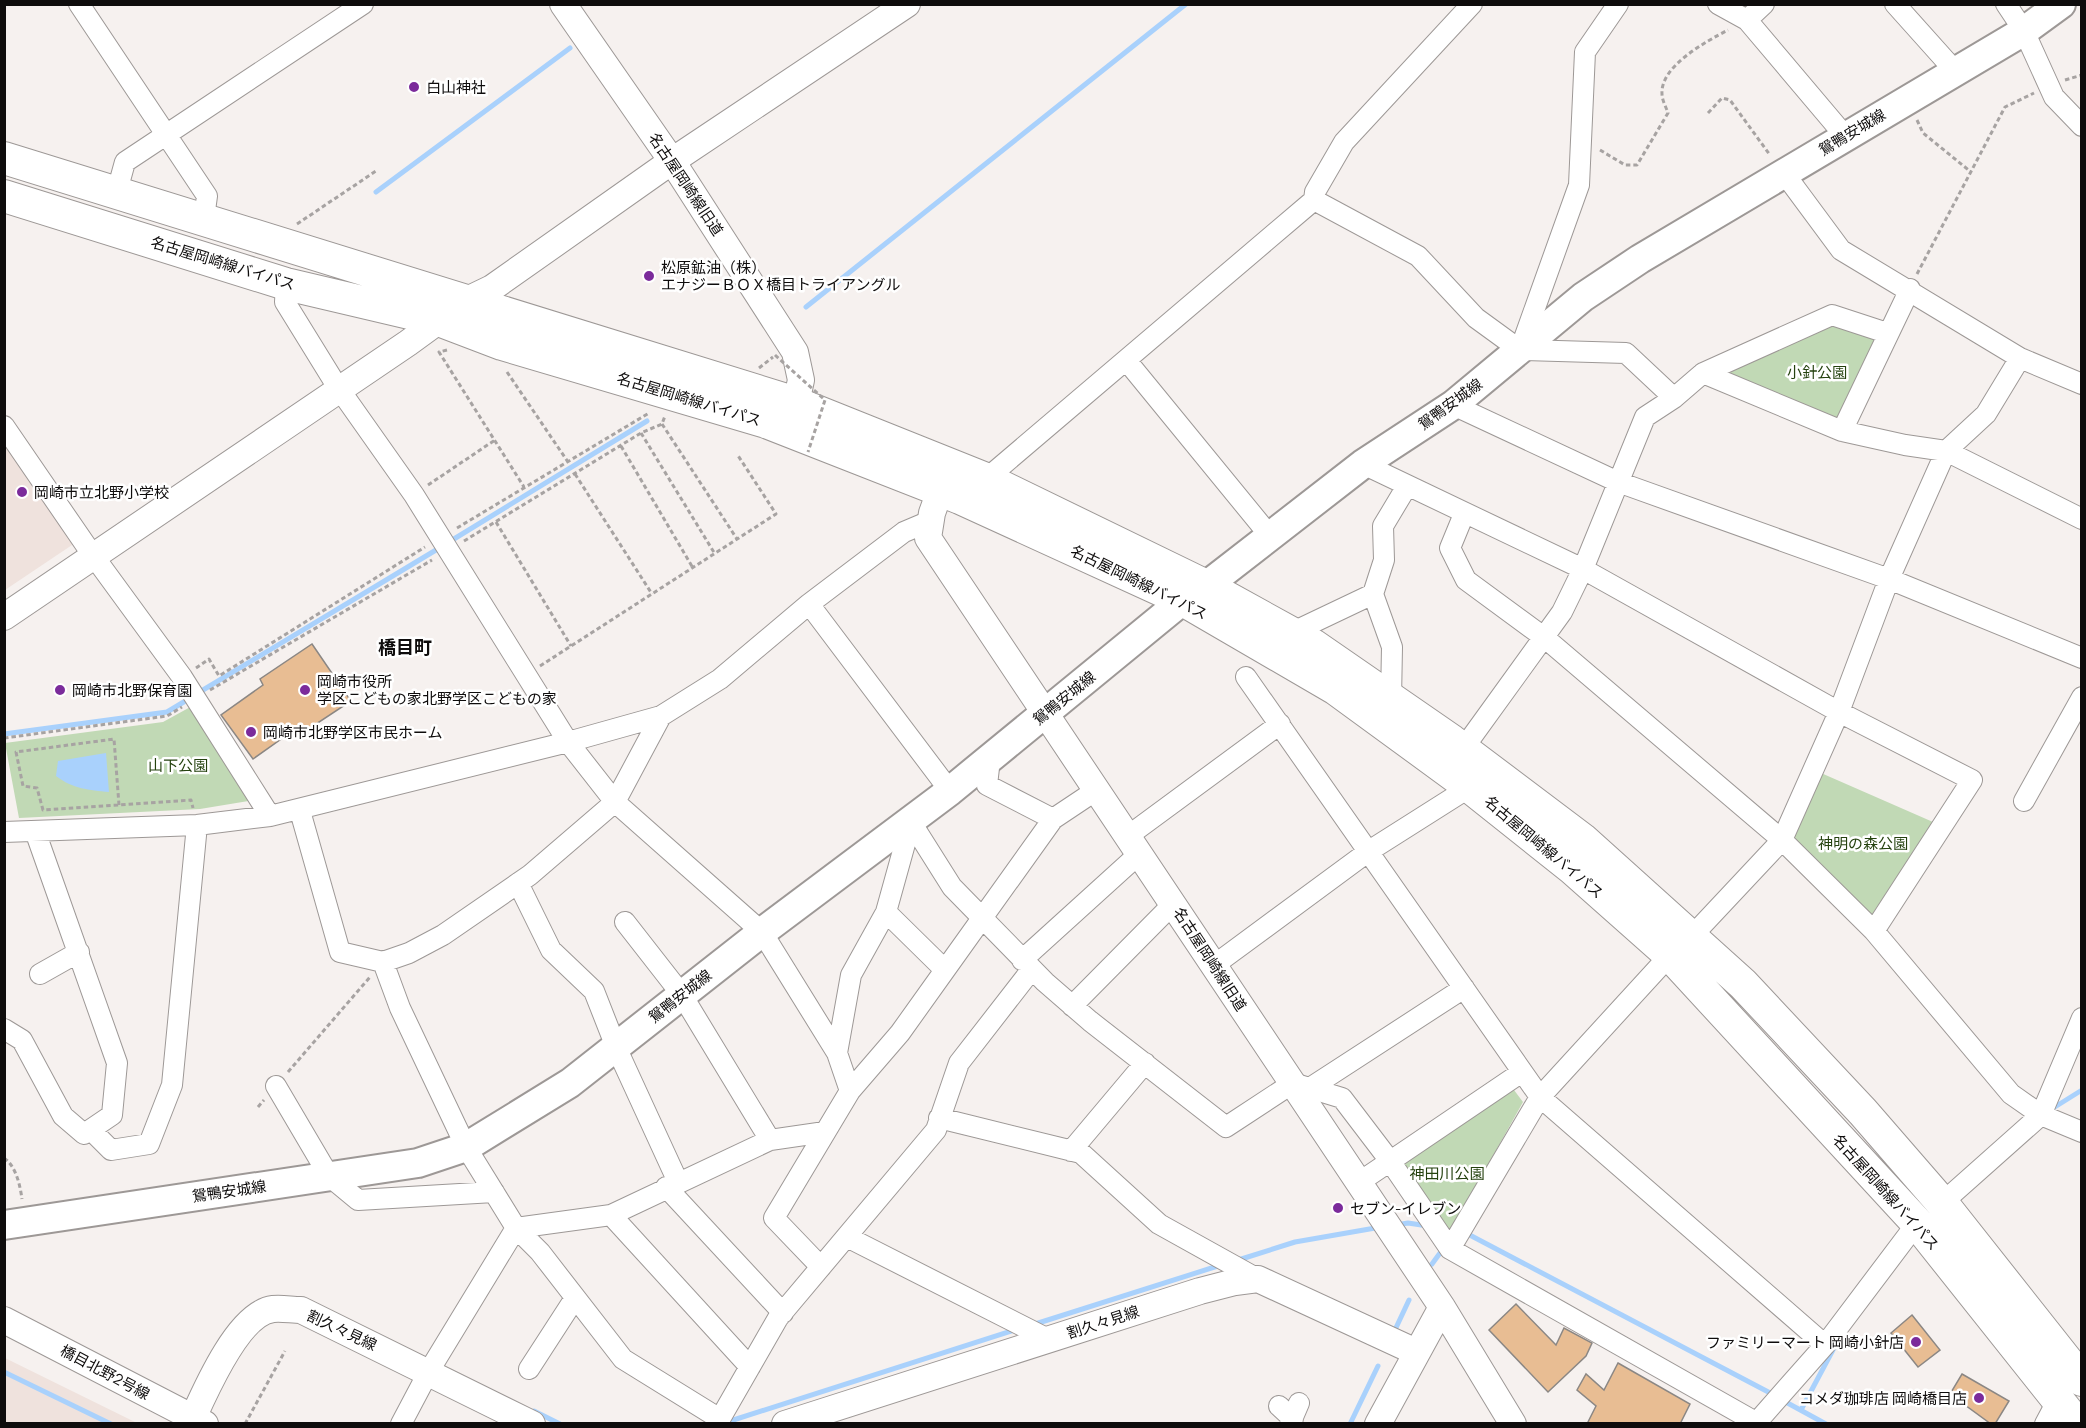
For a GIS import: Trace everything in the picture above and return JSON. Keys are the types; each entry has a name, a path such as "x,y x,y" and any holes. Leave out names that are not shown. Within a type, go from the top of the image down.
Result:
{"main road":[{"name":"鴛鴨安城線","path":"15,1223 418,1162 466,1147 570,1083 762,932 911,822 1195,593 1363,464 1453,405 1583,297 1640,259 2024,31 2061,4"},
{"name":"名古屋岡崎線バイパス","path":"4,158 117,191 796,403 986,479 1195,593 1336,689 1470,787 1573,869 1681,946 1743,984 1855,1104 1942,1203 2068,1386 2077,1424"},
{"name":"名古屋岡崎線バイパス","path":"4,196 286,284 439,320 502,344 765,422 1195,593 1291,633 1313,645 1463,749 1582,839 1681,946 1917,1223 2068,1386"}],"street":[{"path":"79,4 207,196 204,218"},
{"path":"117,191 125,162 363,4"},
{"name":"名古屋岡崎線旧道","path":"563,4 672,161 795,352 801,380 796,403"},
{"path":"4,617 340,390 467,300 492,288 672,161 907,4"},
{"path":"986,479 1314,200 1315,192 1344,142 1472,4"},
{"path":"1520,350 1580,185 1585,52 1604,21 1618,4"},
{"path":"1718,4 1747,20 1845,136"},
{"path":"1747,20 1764,4"},
{"path":"1895,4 1955,71"},
{"path":"2006,4 2024,31 2054,97 2082,126"},
{"path":"1784,173 1841,250 1910,289 2020,358 2082,384"},
{"path":"1314,200 1418,256 1476,318 1520,350 1626,353 1674,398"},
{"path":"286,284 285,302 340,390 414,495 568,742 615,802 762,932 837,1053 849,1091"},
{"path":"1842,431 1910,289"},
{"path":"1463,749 1562,612 1583,569 1645,417 1674,398 1703,374 1832,315 1887,333"},
{"path":"1450,1249 1540,1097 1782,840 1839,712 1889,579 1946,451 1986,414 2020,358"},
{"path":"1126,360 1270,536"},
{"path":"1703,374 1842,431 1905,445 1946,451 2082,519"},
{"path":"1453,405 1618,482 1889,579 2082,658"},
{"path":"4,426 182,677 270,816"},
{"path":"1363,464 1583,569 1839,712 1972,780 1874,931"},
{"path":"1391,699 1392,647 1372,594 1384,560 1383,526 1407,486"},
{"name":"名古屋岡崎線旧道","path":"940,491 930,521 928,538 1098,789 1214,966 1302,1086 1358,1183 1442,1307 1513,1424"},
{"path":"1464,514 1450,548 1467,580 1545,638 1782,840 1874,931 2011,1094 2042,1115 2082,1132"},
{"path":"4,832 197,825 300,811 661,716 720,679 809,604 904,532 930,521"},
{"path":"1291,633 1372,594"},
{"path":"809,604 950,791"},
{"path":"1246,677 1540,1097 1825,1345"},
{"path":"2024,801 2082,697"},
{"path":"300,811 340,952 383,962 409,953 443,935 518,883 615,802 661,716"},
{"path":"383,962 400,1008 466,1147 516,1228 540,1252 623,1359 720,1421 783,1313 936,1130 959,1063 1027,964 1134,845 1280,724"},
{"path":"990,759 987,785 1053,819"},
{"path":"1214,966 1369,851 1470,787"},
{"path":"821,1267 774,1218 849,1091 900,1033 1053,819 1098,789"},
{"path":"911,822 952,887 1027,964 1072,1006 1226,1127 1302,1086 1464,988"},
{"path":"837,1053 851,975 886,912 911,822"},
{"path":"91,1130 111,1150 149,1144 172,1085 197,825"},
{"path":"4,1029 22,1040 63,1116 84,1134 112,1115 117,1063 35,831"},
{"path":"518,883 551,950 594,991 672,1185 783,1313"},
{"path":"1072,1006 1174,903"},
{"path":"886,912 945,970"},
{"path":"625,922 682,995 770,1140"},
{"path":"40,974 79,952"},
{"path":"1942,1203 2042,1115 2082,1018"},
{"path":"1071,1151 1145,1063"},
{"path":"1358,1183 1522,1072"},
{"path":"276,1086 329,1176 358,1200 494,1192"},
{"path":"1302,1086 1342,1098 1390,1161 1450,1249 1758,1423 1825,1345 1917,1223"},
{"path":"939,1118 1081,1153 1159,1224 1258,1279 1416,1352"},
{"path":"516,1228 611,1215 770,1140 825,1132"},
{"path":"611,1215 750,1367"},
{"path":"401,1424 429,1371 516,1228"},
{"path":"847,1236 1048,1339"},
{"name":"割久々見線","path":"785,1424 957,1371 1048,1339 1200,1291 1258,1279"},
{"path":"529,1370 575,1298"},
{"path":"1378,1424 1442,1307"},
{"name":"割久々見線","path":"199,1421 217,1367 245,1326 272,1309 301,1310 429,1371 532,1424"},
{"name":"橋目北野2号線","path":"4,1320 199,1421"}],"path":[{"path":"1580,138 1625,165 1637,165 1668,113 1661,94 1666,80 1686,53 1747,20"},
{"path":"1910,289 2005,106 2049,86"},
{"path":"1708,113 1722,98 1730,100 1784,173"},
{"path":"1906,100 1923,133 1971,172"},
{"path":"288,230 376,171"},
{"path":"439,352 525,488"},
{"path":"753,373 775,355 825,400 808,452"},
{"path":"502,365 568,462"},
{"path":"182,677 209,659 219,676 445,544 496,522 641,434 662,424 668,408"},
{"path":"4,738 167,716 445,544 525,488 651,411"},
{"path":"662,424 737,539"},
{"path":"641,434 715,554"},
{"path":"414,495 495,440"},
{"path":"621,446 693,568"},
{"path":"526,675 776,514 737,454"},
{"path":"574,474 652,594"},
{"path":"496,522 571,646"},
{"path":"119,805 114,739 16,752 23,786 37,788 43,810 119,805 191,800 197,825"},
{"path":"258,1107 383,962"},
{"path":"4,1158 10,1162 20,1185 15,1223"},
{"path":"245,1424 285,1352"}],"shaded area":[{"name":"岡崎市立北野小学校","path":"4,440 75,543 5,590 4,590"},
{"path":"5,1358 137,1423 5,1423"}],"green space":[{"name":"小針公園","path":"1831,322 1877,340 1838,426 1723,372"},
{"name":"山下公園","path":"194,705 261,799 200,809 19,818 5,743 163,722"},
{"name":"神明の森公園","path":"1821,773 1933,822 1871,916 1791,838"},
{"name":"神田川公園","path":"1514,1090 1523,1102 1449,1235 1401,1164"}],"water":[{"path":"106,753 109,792 75,786 56,776 58,761"}],"building":[{"name":"岡崎市役所 学区こどもの家北野学区こどもの家","path":"312,644 351,701 298,736 294,730 253,759 221,715 263,685 260,679"},
{"path":"1516,1304 1556,1345 1564,1328 1592,1343 1586,1356 1548,1392 1489,1330"},
{"name":"ファミリーマート 岡崎小針店","path":"1912,1315 1940,1350 1918,1367 1891,1333"},
{"path":"1618,1363 1690,1404 1680,1424 1587,1424 1596,1406 1577,1390 1586,1374 1604,1390"},
{"name":"コメダ珈琲店 岡崎橋目店","path":"1962,1374 2009,1401 1995,1424 1991,1424 1950,1394"}],"waterway":[{"path":"806,307 1186,4"},
{"path":"376,192 570,48"},
{"path":"449,542 647,421"},
{"path":"198,693 441,547"},
{"path":"4,734 167,712 187,700"},
{"path":"2050,1110 2082,1090"},
{"path":"1396,1225 1408,1223 1428,1226"},
{"path":"1235,1261 1295,1242 1381,1227"},
{"path":"1464,1232 1774,1395"},
{"path":"1432,1264 1440,1253"},
{"path":"1032,1325 1221,1265"},
{"path":"1394,1332 1409,1300"},
{"path":"724,1423 1018,1329"},
{"path":"1801,1410 1834,1348"},
{"path":"1350,1424 1378,1366"},
{"path":"4,1372 111,1424"},
{"path":"1782,1400 1826,1424"},
{"path":"534,1411 560,1424"}],"place":[{"name":"白山神社","path":"414,87"},
{"name":"松原鉱油（株） エナジーＢＯＸ橋目トライアングル","path":"649,276"},
{"name":"岡崎市立北野小学校","path":"22,492"},
{"name":"岡崎市北野保育園","path":"60,690"},
{"name":"岡崎市役所 学区こどもの家北野学区こどもの家","path":"305,690"},
{"name":"岡崎市北野学区市民ホーム","path":"251,732"},
{"name":"セブン-イレブン","path":"1338,1208"},
{"name":"ファミリーマート 岡崎小針店","path":"1916,1342"},
{"name":"コメダ珈琲店 岡崎橋目店","path":"1979,1398"}],"district":[{"name":"橋目町","path":"405,647"}]}
